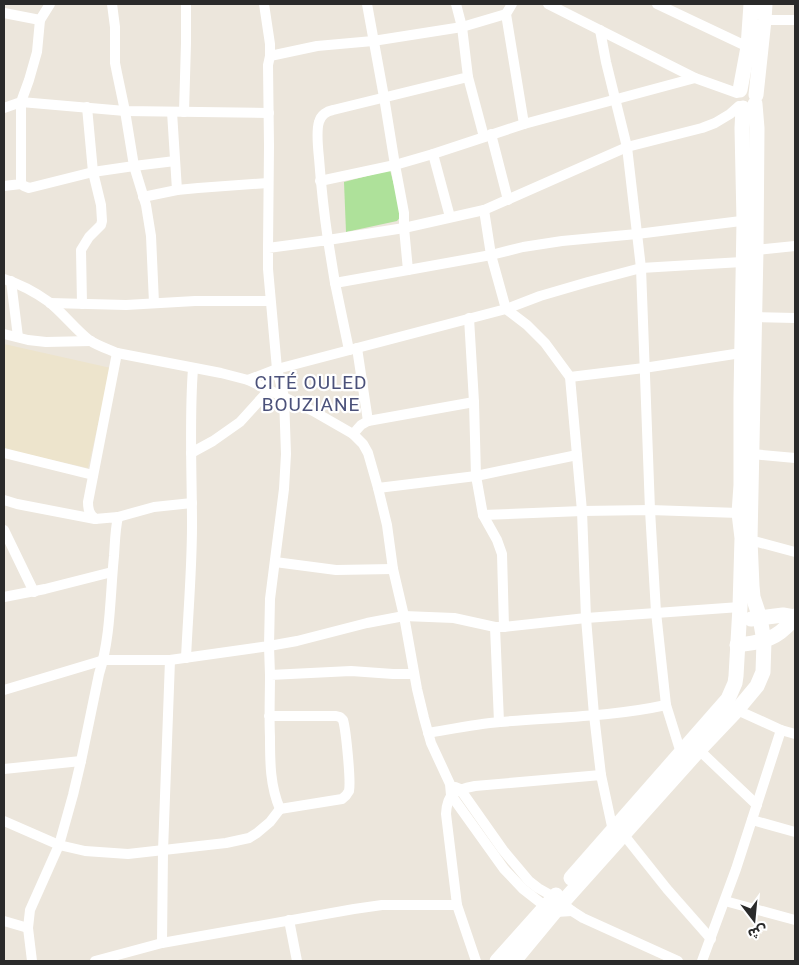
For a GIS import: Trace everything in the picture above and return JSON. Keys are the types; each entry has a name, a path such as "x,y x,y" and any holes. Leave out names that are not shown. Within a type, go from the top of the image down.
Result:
{"street":[{"path":"21,184 22,102 37,52 40,20 50,4"},
{"path":"112,4 115,27 115,63 134,166 146,204 151,236 154,303"},
{"path":"184,112 186,4"},
{"path":"264,4 270,44 268,65 270,146 268,269 277,368 284,397 286,454 270,598 269,646 270,771 276,801 280,809"},
{"path":"367,4 404,213 408,270"},
{"path":"456,4 462,27 468,77 508,200"},
{"path":"512,4 506,14 524,124"},
{"path":"548,4 696,78 745,99"},
{"path":"657,4 673,8 748,47"},
{"path":"515,961 681,753 728,699 735,683 740,614 742,538 739,513 741,485 742,262 750,220 757,128 745,99 751,4"},
{"path":"268,248 404,228 484,210 627,147 702,128 722,120 745,99 764,20 765,4"},
{"path":"4,13 40,20"},
{"path":"270,56 317,46 374,41 462,27 506,14"},
{"path":"764,20 795,20"},
{"path":"600,30 627,147 641,268 650,510 656,612 666,705 681,753"},
{"path":"368,421 353,349 335,283 320,181 318,123 320,118 328,111 468,77"},
{"path":"320,181 395,165 524,124 696,78"},
{"path":"4,108 22,102 125,111 269,113"},
{"path":"82,304 81,250 89,237 101,225 102,221 101,205 93,172 87,107"},
{"path":"172,112 177,190"},
{"path":"433,154 450,217"},
{"path":"4,186 21,184 29,188 93,172 175,161"},
{"path":"143,197 177,190 268,183"},
{"path":"484,210 491,254 506,309 527,325 545,343 570,377 582,511 586,618 594,716 601,775 618,833 711,939"},
{"path":"335,283 562,240 637,234 750,220"},
{"path":"618,833 737,710 757,686 763,672 764,641 760,618 753,597 750,540 756,250 750,220"},
{"path":"756,250 795,246"},
{"path":"248,380 277,368 506,309 540,296 641,268 742,262"},
{"path":"7,280 31,290 50,303 91,341 118,354 221,373 248,380 313,411 353,434 363,444 368,453 378,488 414,674 428,733 450,784 529,881 558,906 678,961"},
{"path":"7,280 18,337"},
{"path":"50,303 126,305 270,301"},
{"path":"754,317 795,318"},
{"path":"469,318 476,476 483,515 497,540 502,554 499,722"},
{"path":"4,334 46,342 91,341"},
{"path":"570,377 741,353"},
{"path":"95,519 91,516 88,507 118,354"},
{"path":"186,658 192,548 191,453 193,368"},
{"path":"191,453 213,442 240,422 270,390"},
{"path":"353,434 361,425 368,421 474,402"},
{"path":"4,454 94,475"},
{"path":"752,454 795,458"},
{"path":"378,488 476,476 577,455"},
{"path":"4,500 95,519 118,518 154,508 192,503"},
{"path":"483,515 650,510 739,513"},
{"path":"32,961 28,928 30,910 59,845 74,795 99,674 104,660 109,630 115,533 118,518"},
{"path":"4,530 34,592"},
{"path":"750,540 795,552"},
{"path":"275,562 336,570 393,569"},
{"path":"4,597 34,592 112,572"},
{"path":"4,690 104,660 170,660 269,646 404,616 454,618 500,627 656,612 740,614 760,618 795,616"},
{"path":"738,645 772,638 783,631 795,616"},
{"path":"162,943 163,851 170,660"},
{"path":"270,675 351,671 414,674"},
{"path":"428,733 499,722 594,716 644,710 666,705"},
{"path":"737,710 781,730 795,734"},
{"path":"4,821 59,845 85,851 128,854 226,843 249,838 270,822 280,809 342,799 346,796 349,788 344,724 340,717 269,716"},
{"path":"702,961 736,869 781,730"},
{"path":"699,750 757,805"},
{"path":"4,768 82,761"},
{"path":"476,961 457,905 446,804 455,792 474,786 601,775"},
{"path":"752,820 795,832"},
{"path":"724,901 795,920"},
{"path":"95,961 119,958 162,943 382,905 457,905"},
{"path":"497,961 558,906"},
{"path":"289,920 297,961"},
{"path":"4,922 28,928"}],"shaded area":[{"path":"4,344 111,368 88,468 4,449"}],"green space":[{"path":"390,170 402,215 397,221 346,232 344,182"}],"district":[{"name":"CITÉ OULED BOUZIANE","path":"311,393"}]}
